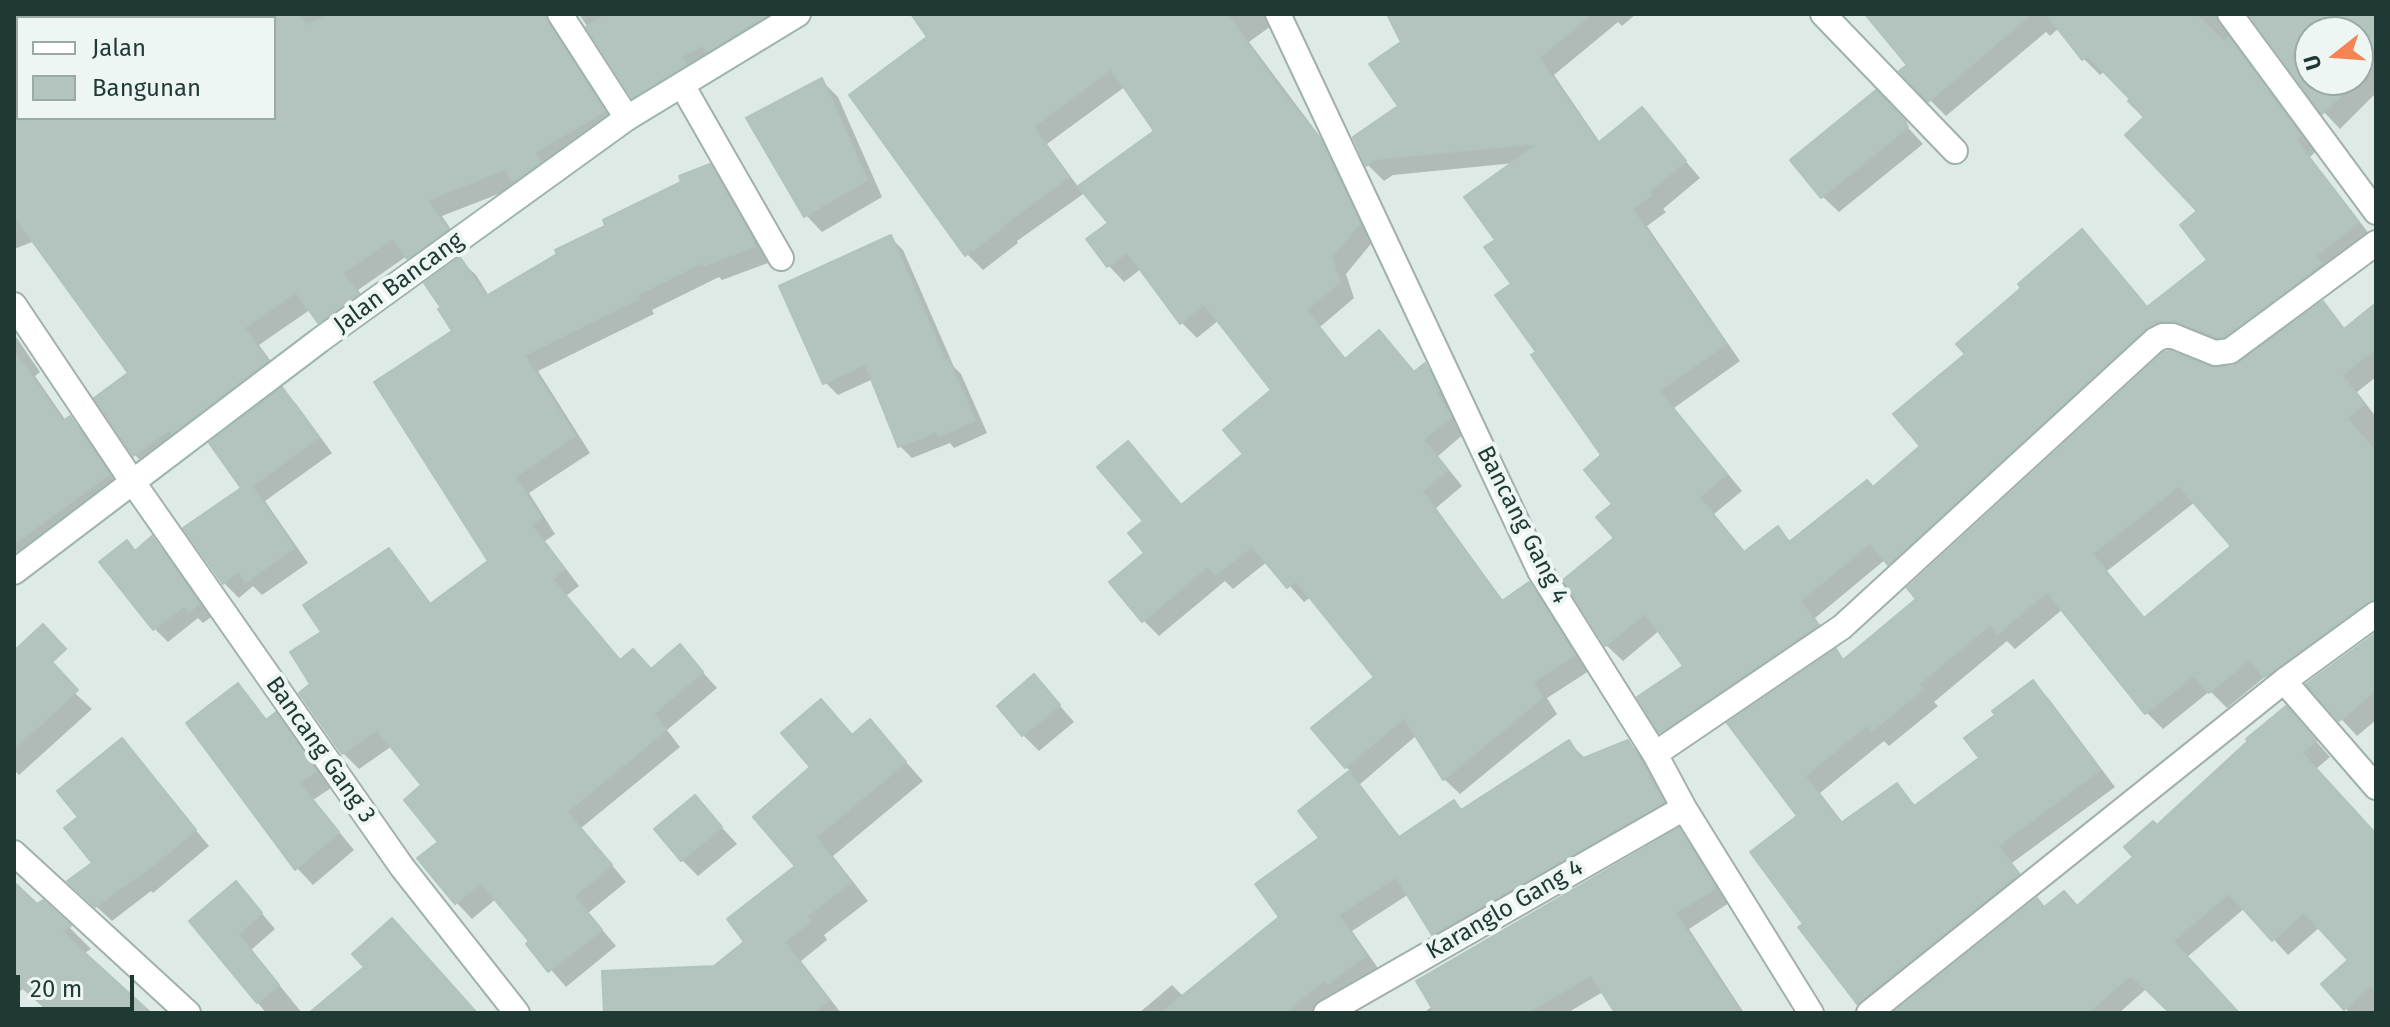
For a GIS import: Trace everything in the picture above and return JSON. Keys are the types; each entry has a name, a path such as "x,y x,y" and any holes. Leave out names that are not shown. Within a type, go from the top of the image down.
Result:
{"street":[{"path":"560,14 627,118"},
{"name":"Jalan Bancang","path":"14,572 320,340 627,118 798,14"},
{"name":"Bancang Gang 4","path":"1278,14 1540,571 1811,1013"},
{"path":"1823,14 1955,151"},
{"path":"2235,16 2376,212"},
{"path":"682,85 781,258"},
{"path":"1655,754 1842,627 2155,340 2173,336 2215,353 2230,351 2376,243"},
{"name":"Bancang Gang 3","path":"14,305 132,481 402,867 517,1013"},
{"path":"1869,1013 2284,681 2376,614"},
{"path":"2284,681 2376,787"},
{"name":"Karanglo Gang 4","path":"1326,1013 1684,808"},
{"path":"14,853 188,1013"}],"building":[{"path":"300,14 305,26 331,14 545,14 547,22 605,111 535,152 540,162 517,179 512,181 506,169 427,200 448,229 407,259 393,238 343,273 358,294 318,323 296,292 244,328 268,361 172,434 169,430 133,456 94,398 128,373 14,216 14,118 276,120 274,16"},
{"path":"606,14 769,14 707,52 703,45 682,56 686,65 632,98 586,27"},
{"path":"911,14 1227,14 1280,90 1321,140 1360,223 1331,257 1340,282 1306,310 1345,359 1379,330 1414,372 1425,363 1439,391 1436,393 1451,417 1423,440 1448,470 1422,491 1502,601 1529,582 1575,655 1533,682 1543,697 1443,780 1404,718 1345,768 1311,728 1374,677 1296,581 1287,588 1252,546 1216,575 1208,566 1142,622 1109,582 1144,553 1128,533 1143,521 1097,467 1128,441 1181,505 1243,454 1223,430 1271,390 1204,304 1180,324 1127,252 1107,267 1086,239 1108,223 1078,186 1154,131 1111,69 1033,127 1069,177 965,256 849,95 927,37"},
{"path":"1387,14 1591,14 1539,58 1598,143 1642,107 1686,161 1632,209 1726,344 1659,391 1727,474 1699,497 1744,552 1778,526 1789,542 1867,480 1873,487 1920,446 1893,414 1965,354 1956,344 2021,288 2018,284 2082,229 2147,307 2207,260 2180,225 2197,211 2125,135 2144,117 2088,56 2082,60 2046,14 2195,14 2224,42 2229,37 2300,135 2296,140 2359,222 2315,256 2321,263 2304,278 2224,337 2217,338 2173,321 2157,322 2145,329 1888,565 1870,543 1800,601 1818,625 1659,733 1637,697 1683,666 1645,613 1605,646 1563,580 1614,538 1596,517 1612,504 1584,470 1601,455 1531,355 1536,352 1495,295 1511,284 1484,247 1495,240 1464,197 1539,143 1376,159 1366,166 1353,137 1398,106 1369,64 1401,42"},
{"path":"1865,14 2031,14 1928,102 1899,71 1907,65"},
{"path":"2376,14 2376,62 2374,64 2374,16 2294,16 2294,76 2250,16"},
{"path":"822,78 867,180 804,217 746,118"},
{"path":"1876,90 1908,127 1821,198 1790,160"},
{"path":"2309,96 2341,96 2322,114"},
{"path":"710,164 748,230 754,247 704,265 703,262 638,294 640,298 524,355 575,436 515,477 541,518 531,525 565,569 552,579 620,660 633,649 651,669 680,644 703,672 653,714 666,730 567,812 612,865 574,896 602,930 548,972 526,944 529,941 481,883 455,904 417,858 438,842 404,800 421,785 377,730 342,754 299,693 310,684 290,652 321,632 303,605 389,548 430,604 488,561 374,382 452,331 424,283 460,257 486,296 557,254 555,250 605,226 603,220 681,182 679,176"},
{"path":"891,235 945,360 948,359 975,420 939,436 937,431 898,447 865,364 823,384 779,286"},
{"path":"2323,301 2344,329 2376,303 2376,348 2342,375 2364,404 2346,418 2376,452 2376,599 2367,602 2264,677 2250,659 2209,693 2194,675 2145,714 2047,592 1997,634 1990,625 1919,684 1923,689 1872,731 1867,725 1805,776 1841,823 1897,783 1914,806 1979,758 1964,738 1995,715 1992,711 2033,680 2100,770 1998,846 2019,874 1857,1004 1798,927 1803,924 1750,852 1797,816 1727,723 1836,649 1843,660 1916,599 1907,588 2164,352 2170,351 2210,367 2233,366","holes":["2179,486 2231,546 2144,618 2092,554"]},
{"path":"14,351 63,421 70,416 109,474 14,544"},
{"path":"282,387 319,437 252,486 294,548 246,582 239,571 223,584 183,528 241,488 209,443"},
{"path":"152,536 199,603 189,612 184,606 153,630 99,562 127,540 135,551"},
{"path":"43,624 66,649 52,662 78,690 14,749 14,651"},
{"path":"2376,633 2376,690 2339,721 2306,684"},
{"path":"1034,674 1060,705 1022,736 997,706"},
{"path":"238,683 266,720 276,712 317,771 299,783 339,832 295,870 186,723"},
{"path":"821,699 852,735 870,719 906,762 816,837 851,882 807,916 811,921 784,942 829,1000 812,1013 604,1013 602,971 714,966 744,942 727,919 795,866 753,817 810,767 781,733"},
{"path":"2286,706 2316,741 2302,753 2376,834 2376,991 2371,985 2344,1010 2321,984 2348,960 2304,912 2272,941 2229,893 2173,941 2239,1013 2170,1013 2131,975 2087,1013 1893,1013 2037,898 2044,907 2064,891 2077,906 2133,857 2124,847 2153,821 2157,825 2248,741 2246,739"},
{"path":"122,738 196,830 136,879 95,907 67,881 92,863 64,828 78,817 57,791"},
{"path":"1569,740 1581,759 1628,740 1664,802 1432,935 1396,877 1338,915 1366,955 1327,984 1324,980 1284,1013 1161,1013 1279,917 1255,884 1319,838 1298,811 1349,771 1399,837 1454,800 1461,810"},
{"path":"695,795 722,827 681,861 654,829"},
{"path":"1679,828 1716,888 1675,913 1741,1013 1615,1013 1591,975 1527,1013 1435,1013 1416,981"},
{"path":"236,881 262,913 238,934 279,985 257,1003 189,921"},
{"path":"14,882 37,904 43,900 71,926 62,932 151,1013 51,1013 14,980"},
{"path":"392,918 477,1013 309,1013 364,967 352,954"}]}
